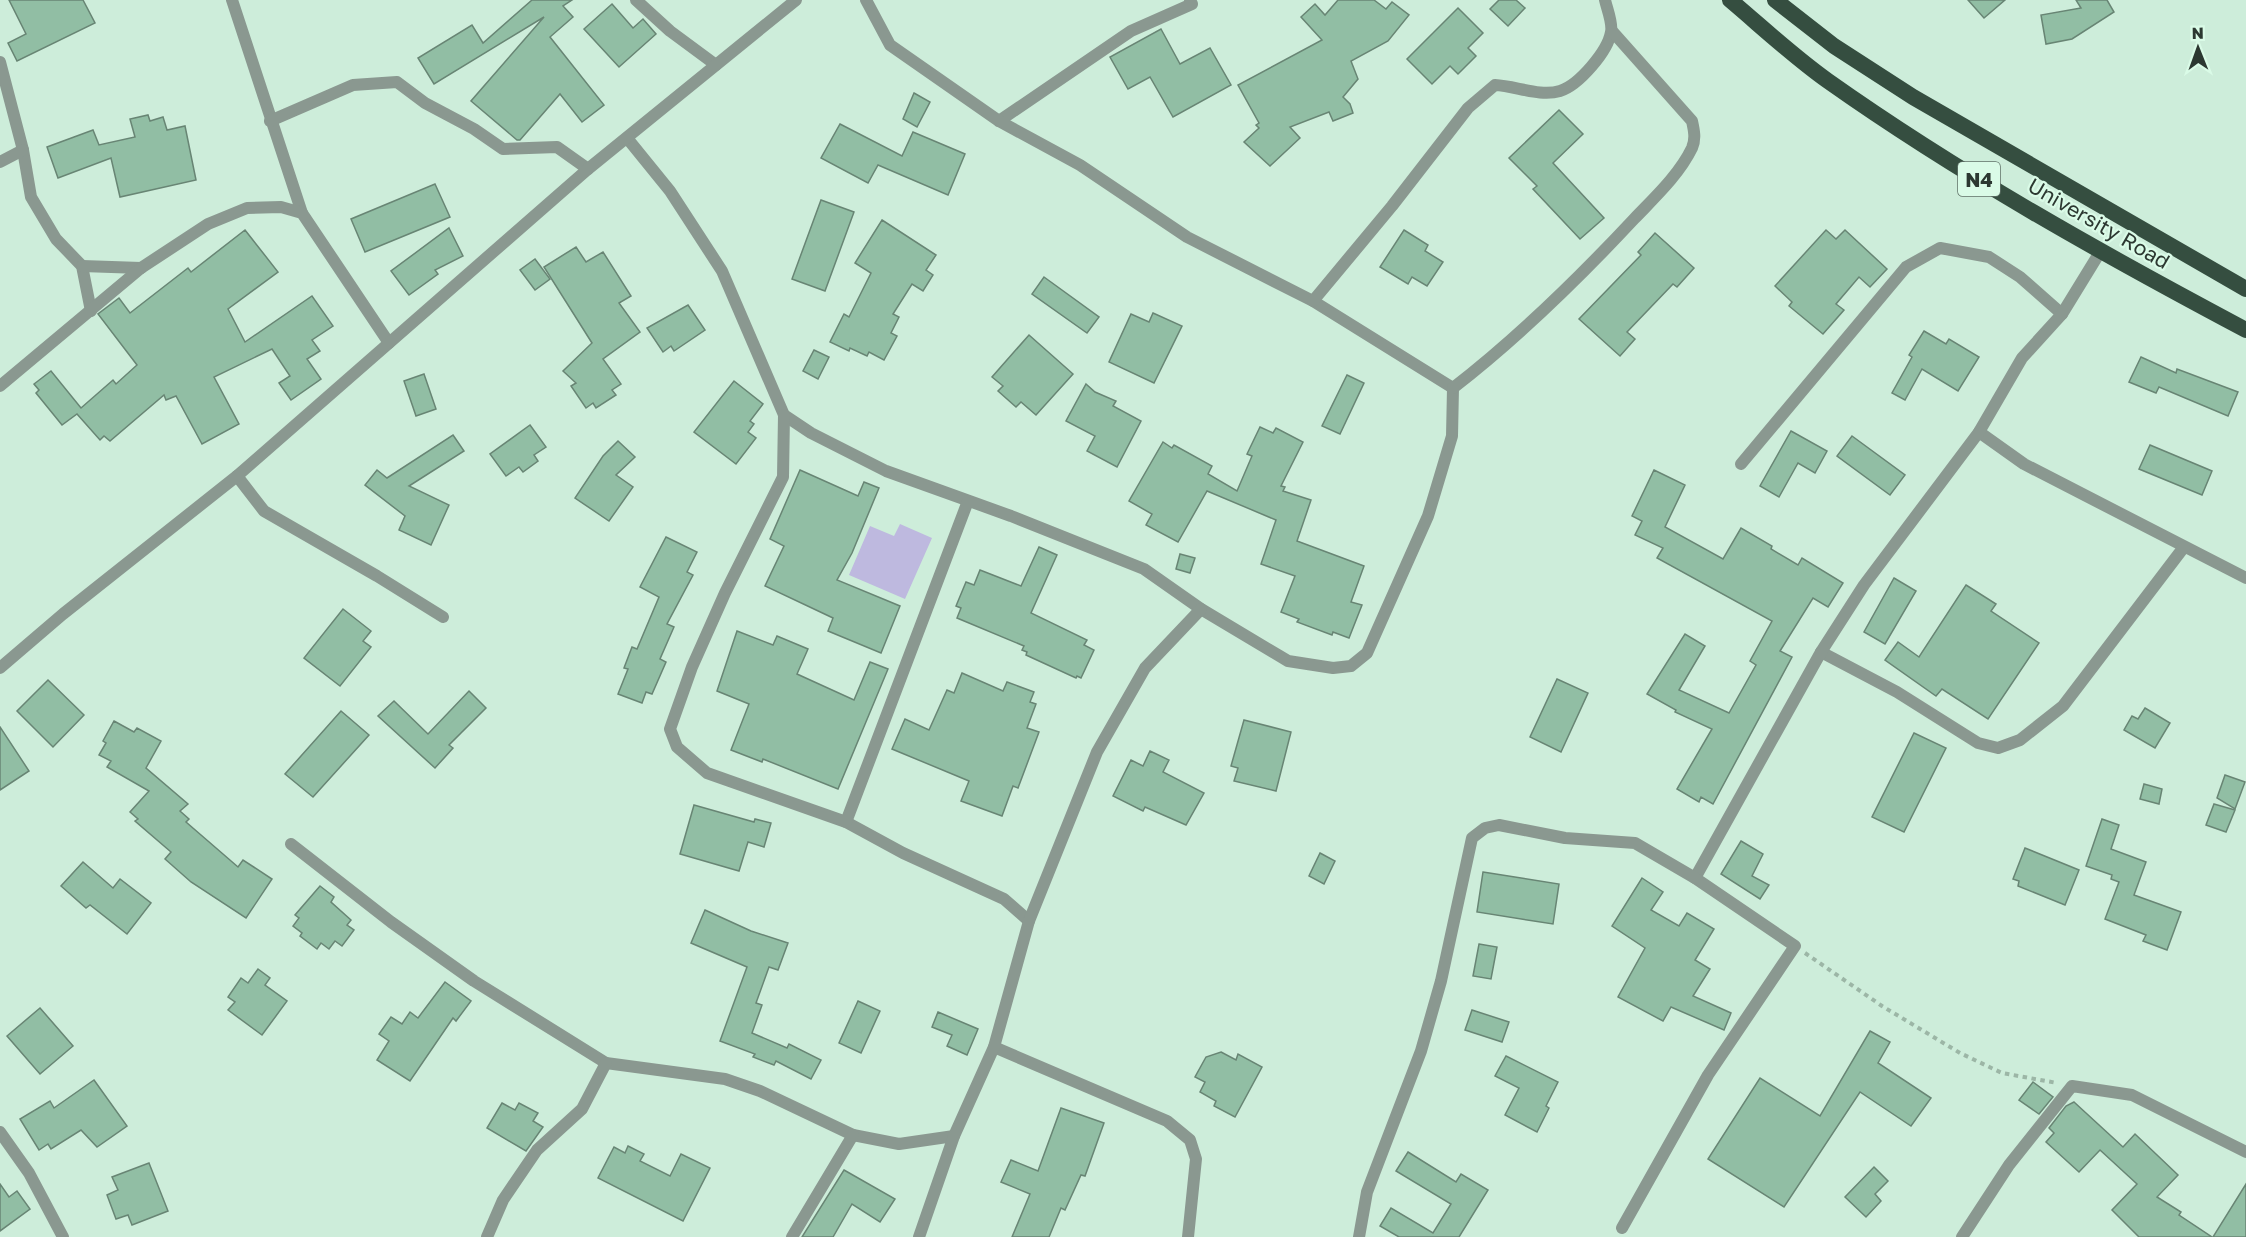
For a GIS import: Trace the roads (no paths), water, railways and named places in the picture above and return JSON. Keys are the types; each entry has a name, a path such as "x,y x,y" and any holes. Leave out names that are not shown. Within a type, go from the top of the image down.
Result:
{"highway":[{"name":"University Road","path":"1730,0 1826,80 1946,159 2100,252 2246,330"},
{"name":"University Road","path":"1775,0 1834,46 1913,97 2246,289"}],"street":[{"path":"232,0 302,213 389,343"},
{"path":"636,0 670,31 716,65"},
{"path":"0,668 63,614 237,476 588,169 796,0"},
{"path":"866,0 890,45 999,121 1080,165 1187,237 1313,301 1453,388"},
{"path":"1453,388 1504,348 1585,271 1667,183 1692,147 1694,135 1692,121 1612,31 1605,0"},
{"path":"999,121 1131,31 1195,1"},
{"path":"1313,301 1392,206 1468,108 1495,85 1514,86 1538,92 1562,90 1598,62 1612,31"},
{"path":"0,62 23,150 31,197 56,239 82,266 91,311"},
{"path":"270,121 353,85 397,82 425,103 474,129 503,149 557,147 588,169"},
{"path":"627,138 670,191 722,271 784,415 783,477 725,593 692,667 670,729 677,747 707,773 846,822 903,853 1004,899 1029,921"},
{"path":"0,162 23,150"},
{"path":"0,386 141,268 208,225 247,208 281,207 302,213"},
{"path":"1741,464 1906,267 1940,248 1989,257 2020,277 2062,314"},
{"path":"1695,878 1821,652 1864,585 1979,432 2022,358 2062,314 2100,252"},
{"path":"82,266 141,268"},
{"path":"784,415 811,434 886,471 1144,569 1201,609 1288,661 1333,668 1352,666 1367,653 1428,516 1452,436 1453,388"},
{"path":"1979,432 2024,464 2246,578"},
{"path":"237,476 264,511 443,617"},
{"path":"846,822 969,501"},
{"path":"1821,652 1897,692 1978,743 1998,748 2020,740 2063,706 2184,547"},
{"path":"920,1237 954,1136 994,1047 1029,921 1097,753 1145,668 1201,609"},
{"path":"1359,1237 1367,1192 1421,1051 1441,981 1472,838 1485,828 1499,825 1565,838 1635,843 1695,878 1795,946 1708,1075 1622,1228"},
{"path":"291,844 391,922 464,974 606,1063 725,1079 760,1091 853,1136 899,1144 954,1136"},
{"path":"994,1047 1167,1121 1190,1140 1196,1159 1188,1237"},
{"path":"487,1237 503,1200 537,1150 582,1109 606,1063"},
{"path":"1962,1237 2009,1164 2072,1086 2132,1095 2246,1152"},
{"path":"0,1132 29,1173 63,1237"},
{"path":"792,1237 853,1136"}]}
